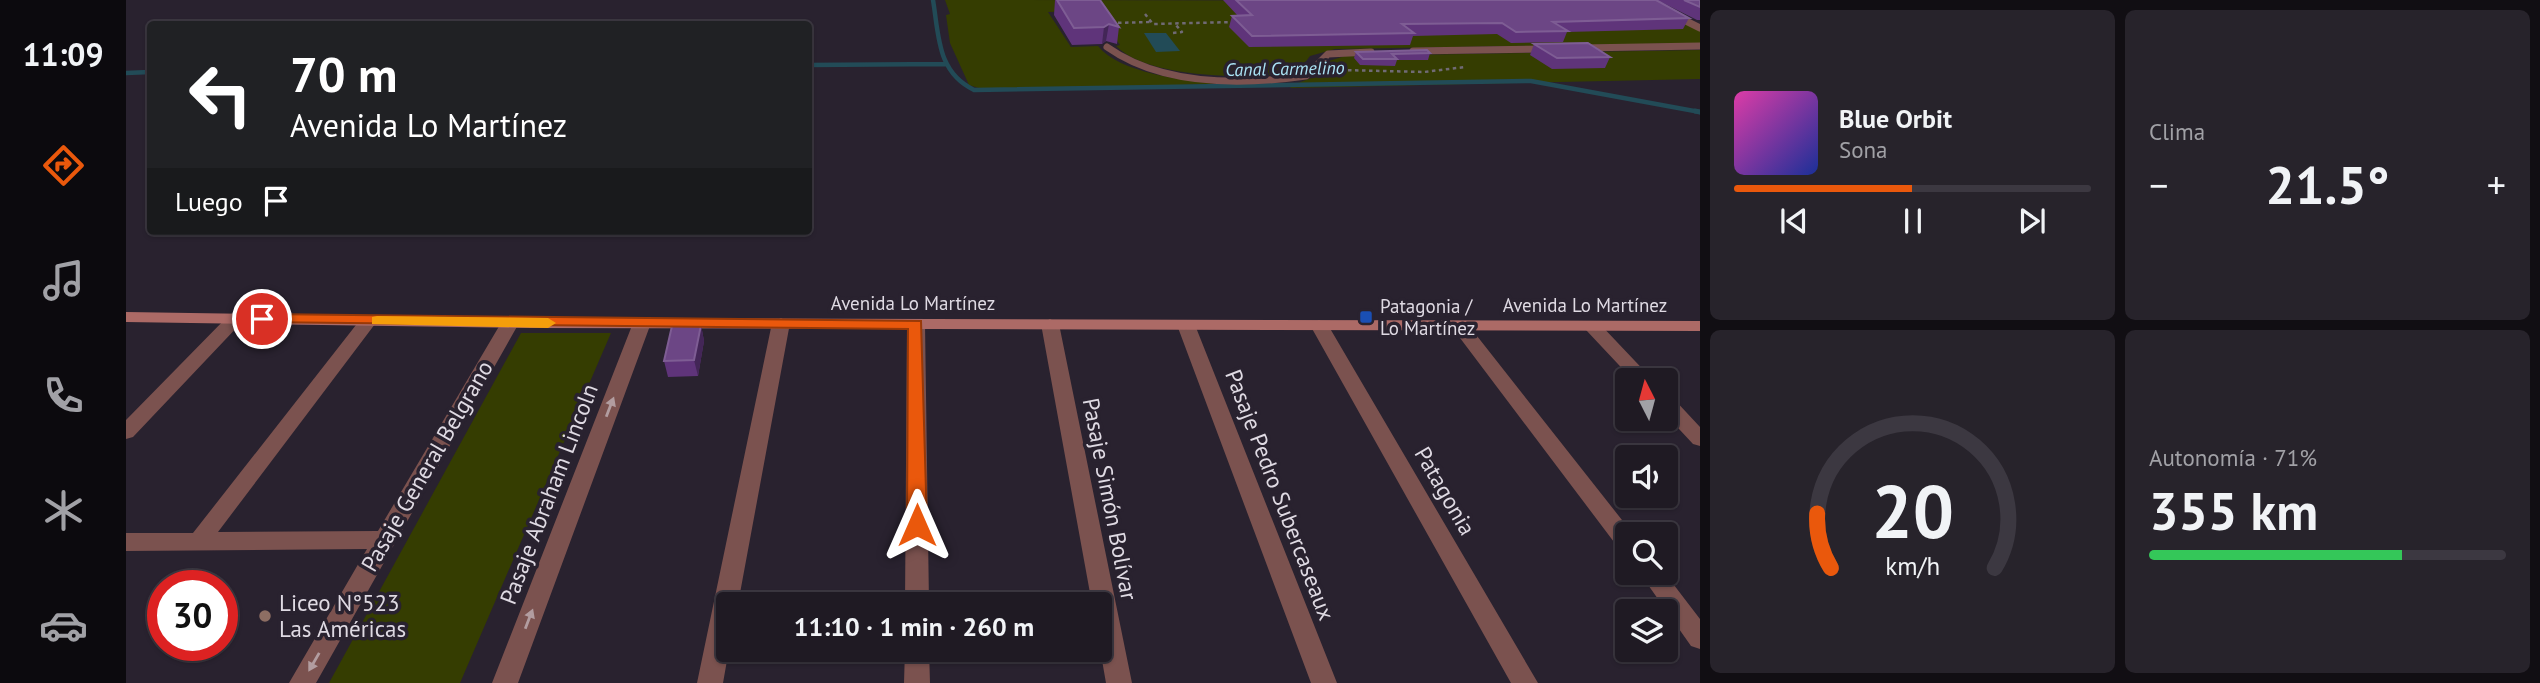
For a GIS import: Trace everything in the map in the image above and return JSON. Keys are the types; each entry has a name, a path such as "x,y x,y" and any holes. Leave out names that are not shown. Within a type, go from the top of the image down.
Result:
{"main road":[{"name":"Avenida Lo Martínez","path":"126,317 510,323 1700,327"}],"street":[{"path":"126,432 236,318"},
{"path":"199,541 369,320"},
{"name":"Pasaje General Belgrano","path":"302,683 510,323"},
{"name":"Pasaje Abraham Lincoln","path":"505,683 642,323"},
{"path":"710,683 781,323"},
{"path":"916,324 917,592"},
{"name":"Pasaje Simón Bolívar","path":"1050,324 1119,683"},
{"name":"Pasaje Pedro Subercaseaux","path":"1186,325 1324,683"},
{"name":"Patagonia","path":"1319,325 1525,683"},
{"path":"1460,326 1615,527"},
{"path":"1592,326 1632,368"},
{"path":"1678,416 1700,439"},
{"path":"126,542 385,540"},
{"path":"1660,585 1700,638"},
{"path":"917,662 918,683"}],"lane":[{"path":"1663,10 1700,28"},
{"path":"1107,47 1123,60 1180,75 1218,80 1307,76 1320,58 1328,54 1379,52"},
{"path":"1570,48 1700,47"},
{"path":"1405,51 1558,49"}],"path":[{"path":"1145,14 1151,22"},
{"path":"1106,23 1239,22"},
{"path":"1173,33 1182,32 1175,23"}],"green space":[{"path":"945,0 1641,1 1700,30 1700,43 1335,49 1310,56 1298,72 1230,76 1176,71 1131,57 1116,46 1120,45 1096,11 1048,12 1071,47 1098,46 1121,63 1137,69 1172,78 1219,84 985,90 969,85 950,43 946,15 950,14"},
{"path":"1700,50 1700,79 1290,88 1316,76 1329,61 1345,56"},
{"path":"521,333 611,333 460,683 329,683"}],"water":[{"path":"1144,33 1166,33 1180,51 1156,52"}],"building":[{"path":"1057,0 1100,0 1119,27 1109,24 1104,27 1074,28"},
{"path":"1236,0 1656,0 1689,18 1553,22 1568,31 1516,32 1502,23 1402,24 1414,33 1252,36 1232,16 1252,15"},
{"path":"1684,0 1700,0 1700,7"},
{"path":"1588,43 1610,57 1557,58 1534,44"},
{"path":"1427,50 1430,53 1392,54 1397,59 1363,59 1356,52"},
{"path":"701,325 694,360 664,361 672,326"}],"waterway":[{"name":"Canal Carmelino","path":"933,0 939,40 946,63 962,82 974,90 1531,81 1700,112 1695,111"},
{"path":"812,65 946,64"},
{"path":"126,73 147,72"}],"slow traffic":[{"path":"377,320 548,323"}],"place":[{"name":"Patagonia / Lo Martínez","path":"1366,317"},
{"name":"Liceo N°523 Las Américas","path":"265,616"}],"route":[{"path":"262,319 510,323 916,324 917,525"}]}
